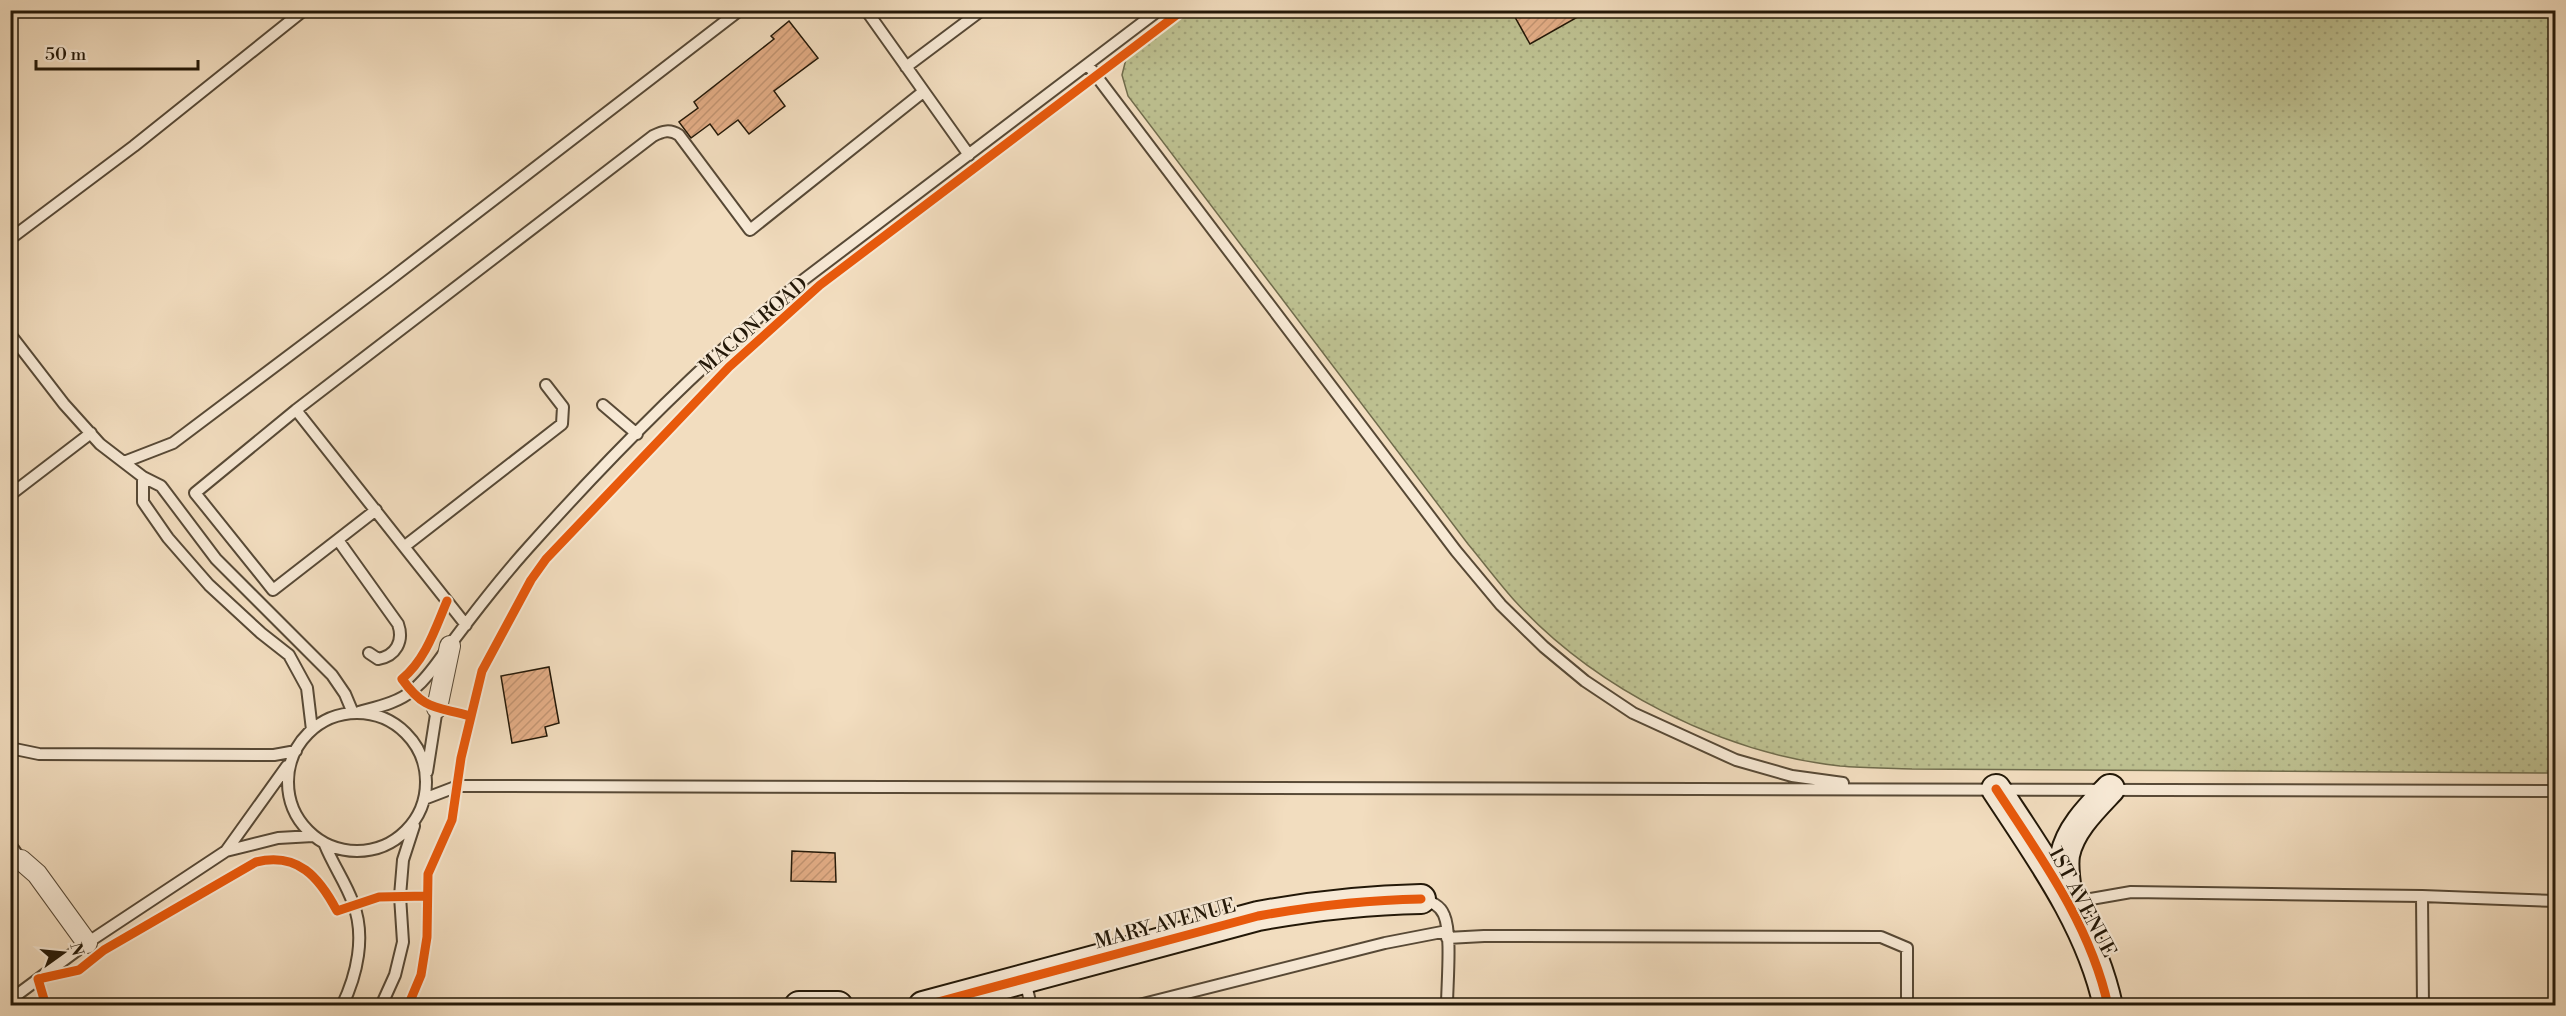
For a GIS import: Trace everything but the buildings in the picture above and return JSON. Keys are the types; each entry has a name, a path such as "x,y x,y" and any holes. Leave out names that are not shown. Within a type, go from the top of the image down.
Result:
{"street":[{"name":"MACON ROAD","path":"437,708 450,646"},
{"name":"1ST AVENUE","path":"1996,789 2068,903 2102,975 2108,1005"},
{"name":"1ST AVENUE","path":"2068,903 2065,856 2068,844 2086,814 2110,789"},
{"path":"13,853 37,874 87,943"},
{"name":"MARY AVENUE","path":"923,1005 1028,993 1258,916 1340,903 1422,899"},
{"path":"799,1005 838,1005"}],"lane":[{"path":"10,239 134,146 304,10"},
{"path":"124,462 173,443 740,10"},
{"path":"866,10 969,155"},
{"path":"906,67 982,10"},
{"name":"MACON ROAD","path":"356,713 390,704 412,692 430,674 527,549 637,434 744,328 798,284 1159,10"},
{"path":"1088,65 1456,551 1501,605 1544,647 1585,681 1633,713 1736,760 1792,776 1885,789"},
{"path":"376,510 273,590 195,493 296,410 653,136 663,131 673,131 680,135 750,230 923,92"},
{"path":"10,333 64,404 90,433 143,477 161,486 216,559 332,675 356,713"},
{"path":"405,546 562,424 563,407 546,385"},
{"path":"603,405 637,434"},
{"path":"296,410 466,625"},
{"path":"10,495 90,433"},
{"path":"143,477 143,502 168,538 208,585 289,655 307,688 312,730"},
{"path":"338,540 398,624 402,634 400,644 386,657 378,659 369,653"},
{"name":"MACON ROAD","path":"426,778 437,708"},
{"path":"226,851 290,762 300,742 316,725 336,716 356,713 379,716 405,733 412,740 422,758 426,778 424,799 404,860 400,896 403,942 395,975 381,1005"},
{"path":"10,748 39,754 138,756 265,755 296,751"},
{"path":"290,762 287,782 290,802 299,821 325,845 345,851 365,852 385,846 402,835 416,819"},
{"path":"424,799 458,786 2556,791"},
{"path":"10,1000 87,943 226,851 278,838 313,836"},
{"path":"325,845 333,866 354,904 358,924 357,963 342,1005"},
{"path":"2068,903 2131,892 2422,896 2556,901"},
{"path":"2422,896 2422,1005"},
{"path":"1422,899 1435,903 1444,914 1447,934 1447,1005"},
{"path":"1135,1005 1385,943 1447,934 1881,937 1907,948 1907,1005"}],"green space":[{"path":"1194,10 2555,11 2555,773 1849,767 1795,759 1750,747 1706,731 1662,711 1621,688 1582,661 1546,632 1514,600 1468,544 1128,96 1122,75 1127,55"}],"cycle path":[{"path":"408,1006 421,975 427,937 428,874 452,820 461,758 482,671 531,580 546,559 729,367 820,285 1183,10"},
{"path":"447,601 424,653 402,679 424,702 470,716"},
{"path":"1996,789 2046,866 2077,920 2090,948 2108,1006"},
{"path":"46,1006 38,979 79,970 104,950 256,862 284,861 306,870 323,888 337,911 379,897 426,896"},
{"path":"923,1006 1258,916 1339,904 1421,899"}]}
